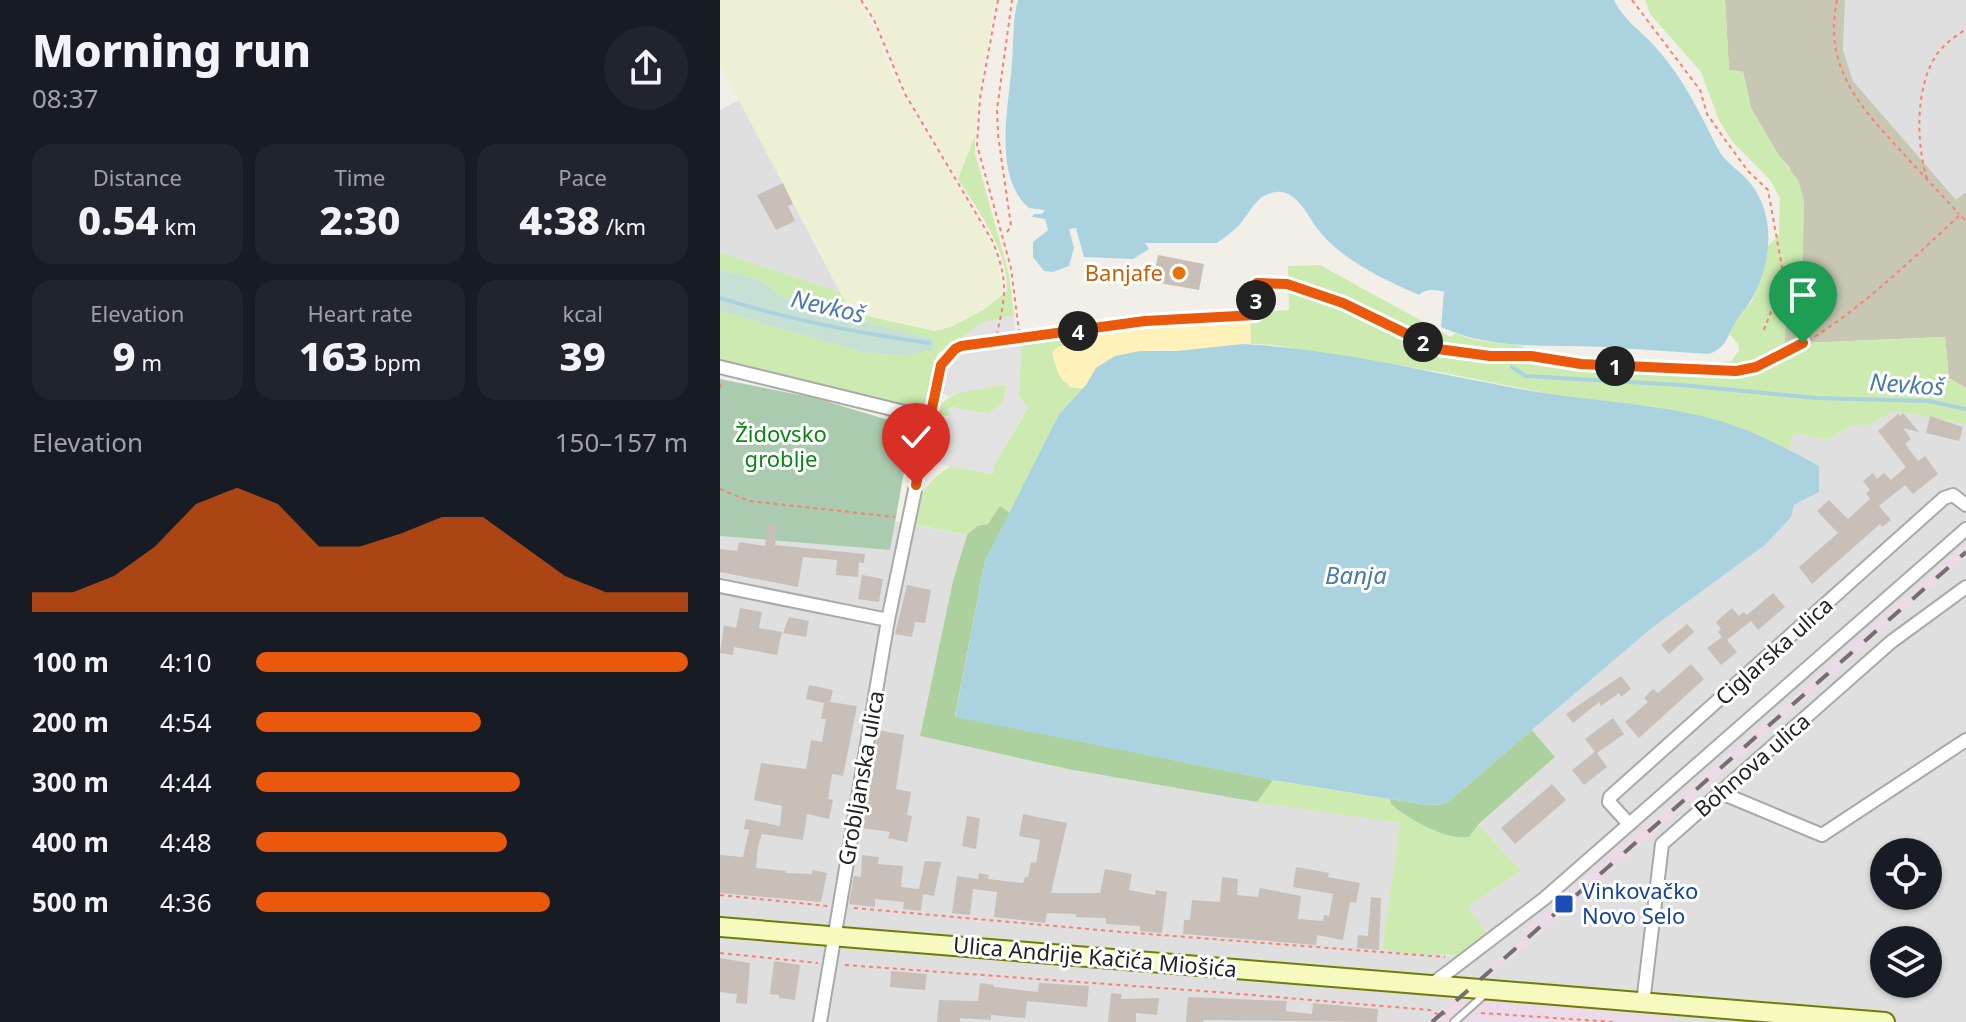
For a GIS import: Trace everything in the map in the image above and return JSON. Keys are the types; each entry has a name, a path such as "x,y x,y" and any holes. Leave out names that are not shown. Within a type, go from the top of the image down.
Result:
{"main road":[{"name":"Ulica Andrije Kačića Miošića","path":"720,927 1885,1022"}],"street":[{"name":"Grobljanska ulica","path":"820,1022 888,620 941,365"},
{"path":"720,367 929,418"},
{"name":"Ciglarska ulica","path":"1629,824 1609,802 1610,797 1944,498 1953,495 1966,505"},
{"name":"Ciglarska ulica","path":"1431,985 1545,898 1966,529"},
{"path":"720,586 888,620"},
{"name":"Bohnova ulica","path":"1643,1003 1662,844 1891,642 1966,587"},
{"path":"1719,792 1822,835 1966,740"}],"lane":[{"path":"941,365 961,346 1019,340"},
{"path":"1454,1022 1489,991"}],"path":[{"path":"861,0 874,20 905,94 993,242 1005,288 995,343"},
{"path":"998,0 980,98 977,145 1011,268 1019,340 1145,321 1256,315 1257,283 1287,284 1343,303 1438,349 1490,356 1531,356 1581,364 1736,371 1756,367 1783,355 1856,307 1960,215"},
{"path":"1007,232 1011,226 997,109 1012,0"},
{"path":"1632,0 1700,90 1707,114 1723,137 1748,171 1768,190 1782,267 1780,289 1763,332"},
{"path":"1837,0 1834,45 1850,89 1864,110 1966,221"},
{"path":"1927,180 1921,157 1921,119 1927,77 1938,53 1966,29"},
{"path":"720,489 749,501 909,519"},
{"path":"720,895 1263,944 1467,958"},
{"path":"720,953 1430,1010 1439,1015 1466,1012 1614,1022"}],"shaded area":[{"path":"720,0 858,0 875,30 897,85 991,243 1003,284 1000,295 985,309 951,327 934,331 850,311 720,64"},
{"path":"864,0 995,0 978,97 975,136 958,179 903,87 878,23"},
{"path":"1725,0 1845,0 1843,50 1853,81 1956,200 1966,192 1966,388 1949,378 1945,337 1803,343 1783,355 1790,265 1803,264 1790,168 1779,156 1751,108 1743,72 1729,70"},
{"path":"1845,0 1966,0 1966,192 1956,201 1853,81 1843,50"},
{"path":"739,100 840,292 720,252 720,110"},
{"path":"720,270 762,282 805,308 931,338 935,345 932,350 904,356 865,353 720,311"},
{"path":"1014,315 1016,342 1022,342 1019,396 1028,407 994,465 993,474 939,464 950,407 988,414 1003,402 1007,384 949,397 938,390 945,350 981,323"},
{"path":"1894,411 1966,424 1966,1022 1670,1022 1670,1015 1469,998 1460,993 1428,1022 720,1022 720,536 890,550 894,521 967,535 953,581 920,736 1068,769 1400,823 1382,948 1452,956 1467,906 1521,871 1479,825 1555,757 1532,730 1653,627 1765,545 1794,505 1819,492 1819,466 1789,450 1794,433 1828,440 1852,425 1868,425"},
{"path":"1966,543 1966,557 1510,961 1486,980 1476,978 1526,935 1523,931"},
{"path":"1460,993 1470,998 1671,1015 1670,1022 1428,1022"}],"green space":[{"path":"1645,0 1725,0 1729,70 1743,72 1751,108 1779,156 1798,180 1804,200 1803,264 1790,266 1784,354 1803,343 1945,337 1949,378 1966,388 1966,424 1894,411 1868,425 1852,425 1828,440 1794,433 1789,450 1739,428 1654,407 1560,396 1440,372 1251,344 1250,323 1158,326 1080,339 1069,387 1083,389 1059,414 1010,513 1000,507 988,524 977,526 967,535 912,524 924,490 951,466 993,474 994,465 1028,408 1019,397 1021,338 1139,319 1289,310 1288,266 1320,265 1451,337 1455,333 1523,346 1523,352 1552,356 1708,363 1731,361 1739,351 1738,344 1730,335 1731,325 1752,301 1763,272 1767,247 1779,235 1780,198 1770,180 1732,141 1719,120 1701,72 1650,14"},
{"path":"975,136 975,153 1009,274 1014,315 980,326 937,354 926,410 922,413 720,364 720,311 865,353 904,356 930,338 805,308 762,282 720,270 720,252 840,292 850,312 934,331 951,327 985,309 1007,291 1003,261 997,246 958,179"},
{"name":"Židovsko groblje","path":"720,379 815,398 912,427 890,550 720,536"},
{"path":"1008,384 1003,402 988,414 951,407 949,416 935,414 948,398 966,390"},
{"path":"1000,506 1010,513 985,561 955,716 1273,780 1257,802 1068,769 920,736 953,581 967,535 977,526 988,524"},
{"path":"1532,730 1555,757 1479,824 1469,837 1439,832 1417,822 1391,804 1390,799 1427,805 1445,804"},
{"path":"1273,780 1390,799 1391,804 1407,816 1450,836 1469,837 1479,825 1521,871 1468,906 1490,939 1457,955 1408,954 1382,949 1400,823 1257,802"}],"sand":[{"path":"1250,323 1251,344 1177,351 1162,349 1115,356 1096,368 1083,389 1064,382 1052,354 1056,348 1085,339 1131,330"}],"water":[{"path":"1018,0 1614,0 1676,73 1721,154 1751,184 1760,199 1766,215 1768,250 1759,285 1725,342 1709,354 1521,345 1481,340 1441,327 1444,292 1431,290 1419,295 1366,269 1330,242 1297,200 1284,192 1269,194 1259,200 1238,226 1217,243 1145,243 1149,249 1133,259 1084,257 1076,228 1069,229 1074,248 1069,266 1053,272 1044,271 1033,257 1033,242 1048,230 1045,219 1032,217 1045,210 1029,208 1018,194 1010,178 1007,159 1006,119"},
{"name":"Banja","path":"1243,344 1347,356 1520,389 1665,409 1713,419 1754,434 1819,466 1819,492 1794,505 1791,517 1765,545 1653,627 1445,804 1427,805 1273,780 955,717 985,561 1059,414 1086,385 1096,368 1115,356 1140,351 1177,351"}],"building":[{"path":"783,183 793,204 788,206 795,221 776,230 757,195"},
{"name":"Banjafe","path":"1158,255 1204,264 1199,290 1153,282"},
{"path":"1903,413 1919,432 1903,428 1911,439 1905,444 1918,461 1925,456 1938,474 1913,494 1905,485 1879,506 1891,520 1882,527 1880,524 1812,584 1799,567 1838,533 1817,511 1829,500 1848,519 1870,499 1866,493 1870,490 1863,481 1873,473 1877,479 1884,473 1891,480 1906,467 1878,431"},
{"path":"1930,416 1963,427 1959,441 1926,433"},
{"path":"768,524 777,525 775,545 865,554 864,563 859,562 858,577 836,575 837,560 803,557 798,587 720,572 720,549 737,551 739,542 765,546"},
{"path":"862,575 883,579 879,602 858,599"},
{"path":"907,585 931,590 925,623 915,622 912,637 895,634"},
{"path":"1773,593 1785,607 1758,630 1751,621 1727,640 1737,652 1721,665 1707,648 1722,637 1716,622 1732,608 1739,616 1744,612 1747,615"},
{"path":"740,608 762,612 759,628 782,632 777,655 734,647 733,655 720,653 724,625 736,628"},
{"path":"789,617 809,621 806,637 783,633"},
{"path":"1687,624 1694,632 1669,654 1661,645"},
{"path":"1691,664 1704,679 1639,738 1625,722 1648,702 1644,698 1653,689 1658,693"},
{"path":"1621,676 1631,689 1621,697 1619,693 1601,706 1599,702 1573,723 1566,714"},
{"path":"809,685 833,690 830,702 857,706 843,776 832,774 828,799 833,800 829,819 807,814 803,840 762,834 756,868 786,873 812,874 813,870 827,873 821,902 720,893 720,855 743,857 749,830 744,829 746,819 780,826 782,806 754,800 761,763 806,769 811,740 822,742 826,719 821,719 824,703 806,699"},
{"path":"1613,718 1624,734 1597,753 1607,767 1584,785 1572,770 1595,752 1585,739"},
{"path":"878,730 904,735 896,789 911,792 907,815 912,816 907,842 888,838 890,832 862,828"},
{"path":"1552,784 1566,800 1515,844 1501,828"},
{"path":"1023,814 1067,823 1051,893 1100,893 1105,869 1132,874 1129,890 1155,895 1156,890 1167,892 1162,933 1140,931 1140,926 1106,924 1106,918 1076,917 1076,914 1047,913 1045,923 994,917 997,892 973,889 970,915 952,913 957,876 978,879 979,873 989,875 988,879 1023,883 1028,877 1031,862 1036,863 1040,840 1019,836"},
{"path":"967,816 980,818 976,849 962,846"},
{"path":"862,855 879,857 878,864 903,866 901,887 919,889 925,861 941,862 934,896 923,894 921,911 903,909 904,902 875,899 875,907 849,904 854,876 861,877"},
{"path":"1296,867 1360,883 1356,903 1350,902 1343,940 1317,935 1316,945 1183,934 1184,920 1190,920 1192,900 1220,902 1222,877 1238,879 1237,895 1258,897 1260,888 1301,896 1298,919 1323,921 1324,915 1329,916 1333,894 1293,887"},
{"path":"1371,897 1381,898 1379,950 1357,948 1358,935 1368,936"},
{"path":"720,958 750,963 747,1004 736,1003 737,994 720,992"},
{"path":"774,961 800,965 795,1000 770,994"},
{"path":"891,971 927,974 925,990 890,987"},
{"path":"980,983 1038,992 1039,983 1089,986 1087,1007 1027,1001 1025,1018 991,1015 991,1020 960,1018 960,1022 937,1022 939,1000 978,1001"},
{"path":"1111,993 1122,994 1121,999 1159,998 1157,1015 1136,1013 1136,1022 1108,1022"},
{"path":"1188,997 1287,1001 1286,1011 1312,1014 1313,1003 1378,1009 1377,1022 1186,1022"}],"waterway":[{"name":"Nevkoš","path":"720,298 823,325 929,343"},
{"name":"Nevkoš","path":"1512,367 1526,376 1681,385 1816,398 1929,401 1966,409"}],"railway":[{"path":"1432,1022 1966,552"}],"place":[{"name":"Banjafe","path":"1179,273"},
{"name":"Vinkovačko Novo Selo","path":"1564,904"}],"route":[{"path":"916,485 941,365 955,349 1145,321 1256,315 1257,283 1287,284 1343,303 1438,349 1490,356 1531,356 1581,364 1736,371 1756,367 1803,343"}]}
